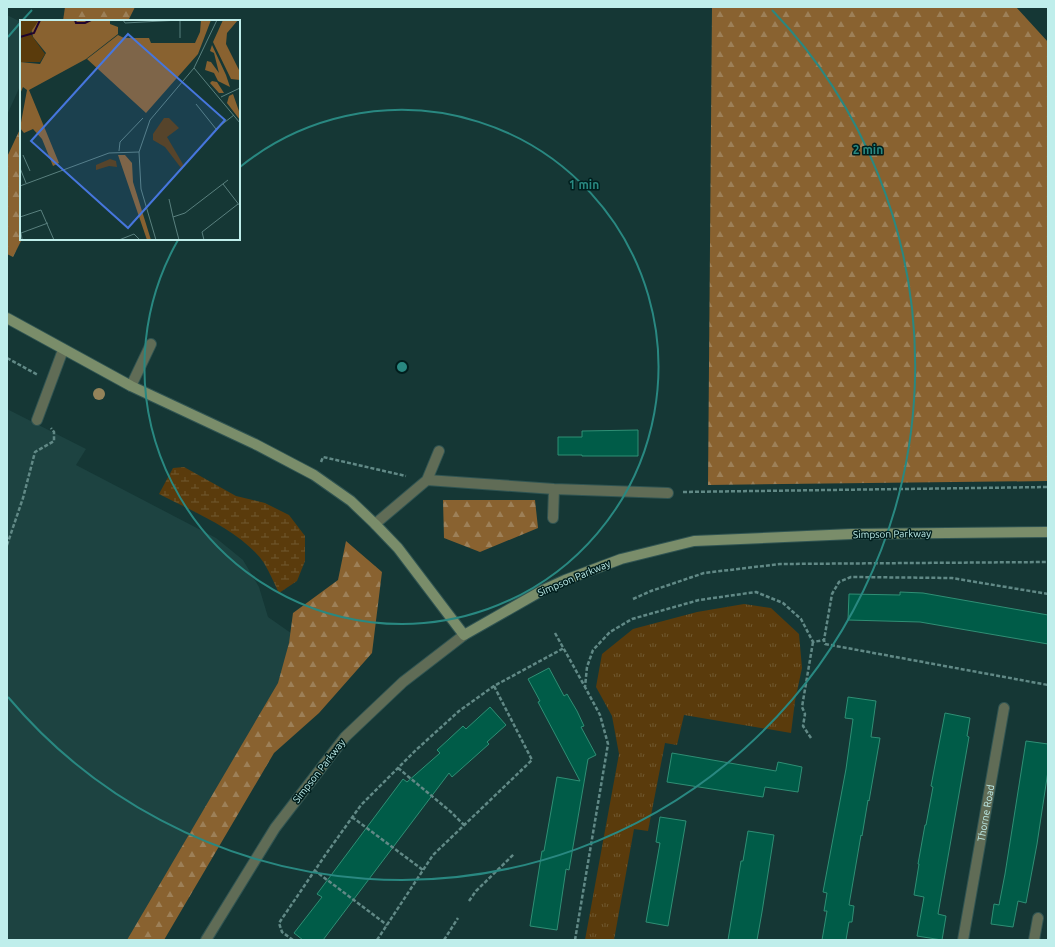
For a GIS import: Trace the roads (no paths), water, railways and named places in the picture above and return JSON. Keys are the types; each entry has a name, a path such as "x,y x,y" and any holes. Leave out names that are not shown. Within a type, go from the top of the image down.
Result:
{"main road":[{"path":"7,318 131,386 255,444 314,475 351,501 398,548 464,635"},
{"name":"Simpson Parkway","path":"464,635 543,590 565,580 621,559 694,541 852,534 1048,532"}],"street":[{"path":"131,386 151,344"},
{"path":"38,417 64,350"},
{"path":"375,524 427,480 439,451"},
{"path":"427,480 554,489 668,493"},
{"path":"553,518 554,489"},
{"name":"Simpson Parkway","path":"206,940 275,828 344,737 403,682 464,635"},
{"name":"Thorne Road","path":"963,940 1004,708"},
{"path":"1034,940 1038,918"}]}
